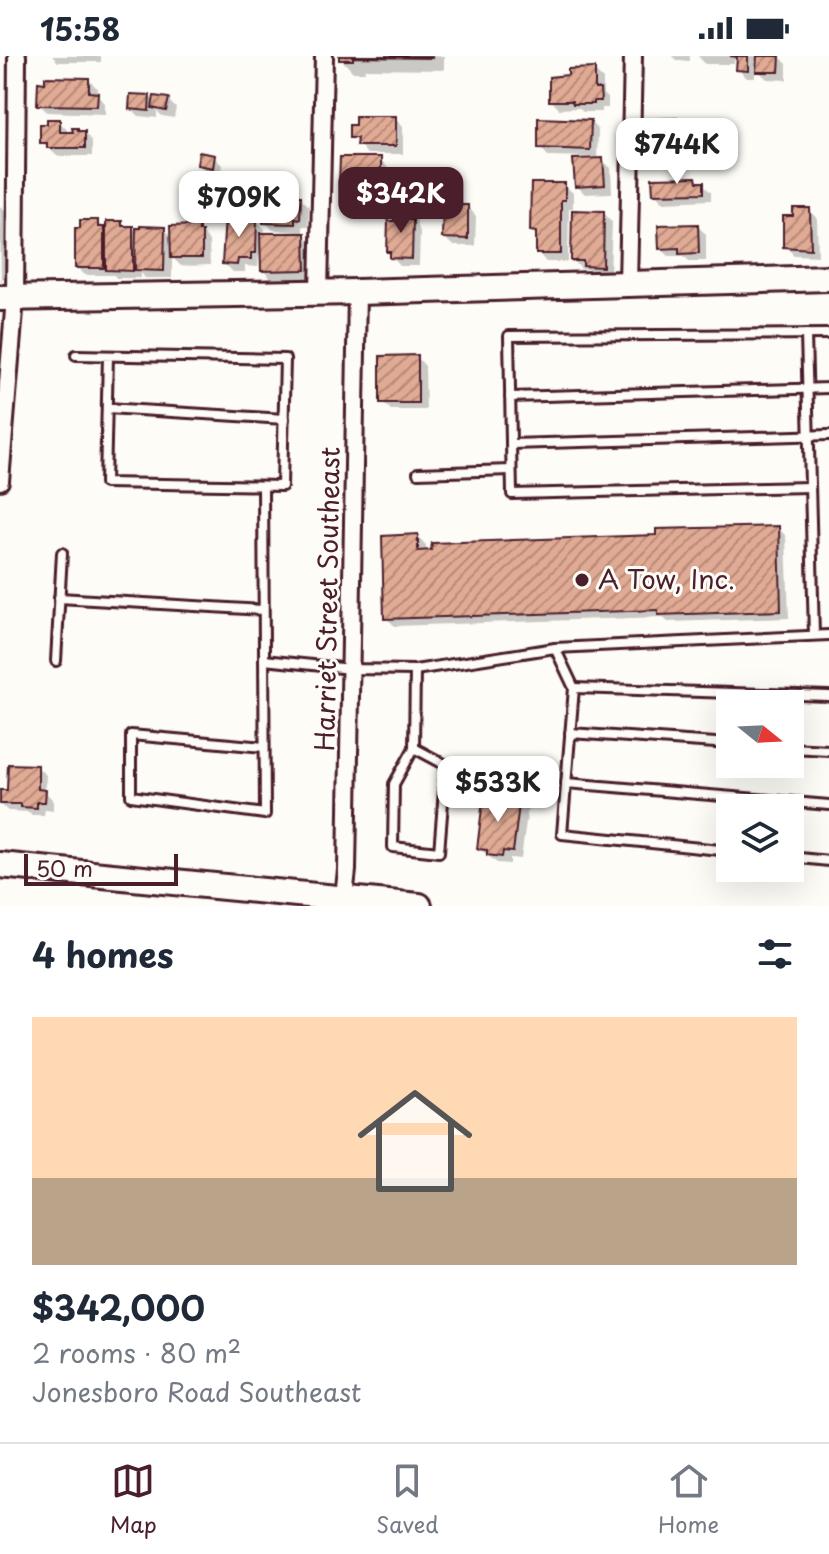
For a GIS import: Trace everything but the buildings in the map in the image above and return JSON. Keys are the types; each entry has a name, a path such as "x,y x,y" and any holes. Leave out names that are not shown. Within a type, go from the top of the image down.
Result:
{"main road":[{"path":"7,298 357,292 829,278"},
{"path":"0,865 343,902 419,906"}],"street":[{"path":"0,481 17,56"},
{"path":"319,292 324,56"},
{"path":"628,284 633,56"},
{"name":"Harriet Street Southeast","path":"343,902 347,870 357,292"}],"lane":[{"path":"806,334 814,635"},
{"path":"810,487 512,494 509,336 829,334"},
{"path":"76,355 285,359 282,486 105,483 108,356"},
{"path":"510,397 829,388"},
{"path":"107,408 284,419"},
{"path":"511,444 829,435"},
{"path":"418,473 511,470"},
{"path":"263,486 265,814 131,796 131,735 264,747"},
{"path":"56,661 62,553"},
{"path":"59,598 263,610"},
{"path":"264,660 351,669 415,670 555,648 829,635"},
{"path":"555,648 574,688 562,834 716,850"},
{"path":"414,748 446,765 439,852 393,847 394,784 414,748 415,670"},
{"path":"574,688 829,696"},
{"path":"570,733 716,743"},
{"path":"804,749 829,750"},
{"path":"566,783 829,805"},
{"path":"804,858 829,861"}],"place":[{"name":"A Tow, Inc.","path":"582,580"}]}
